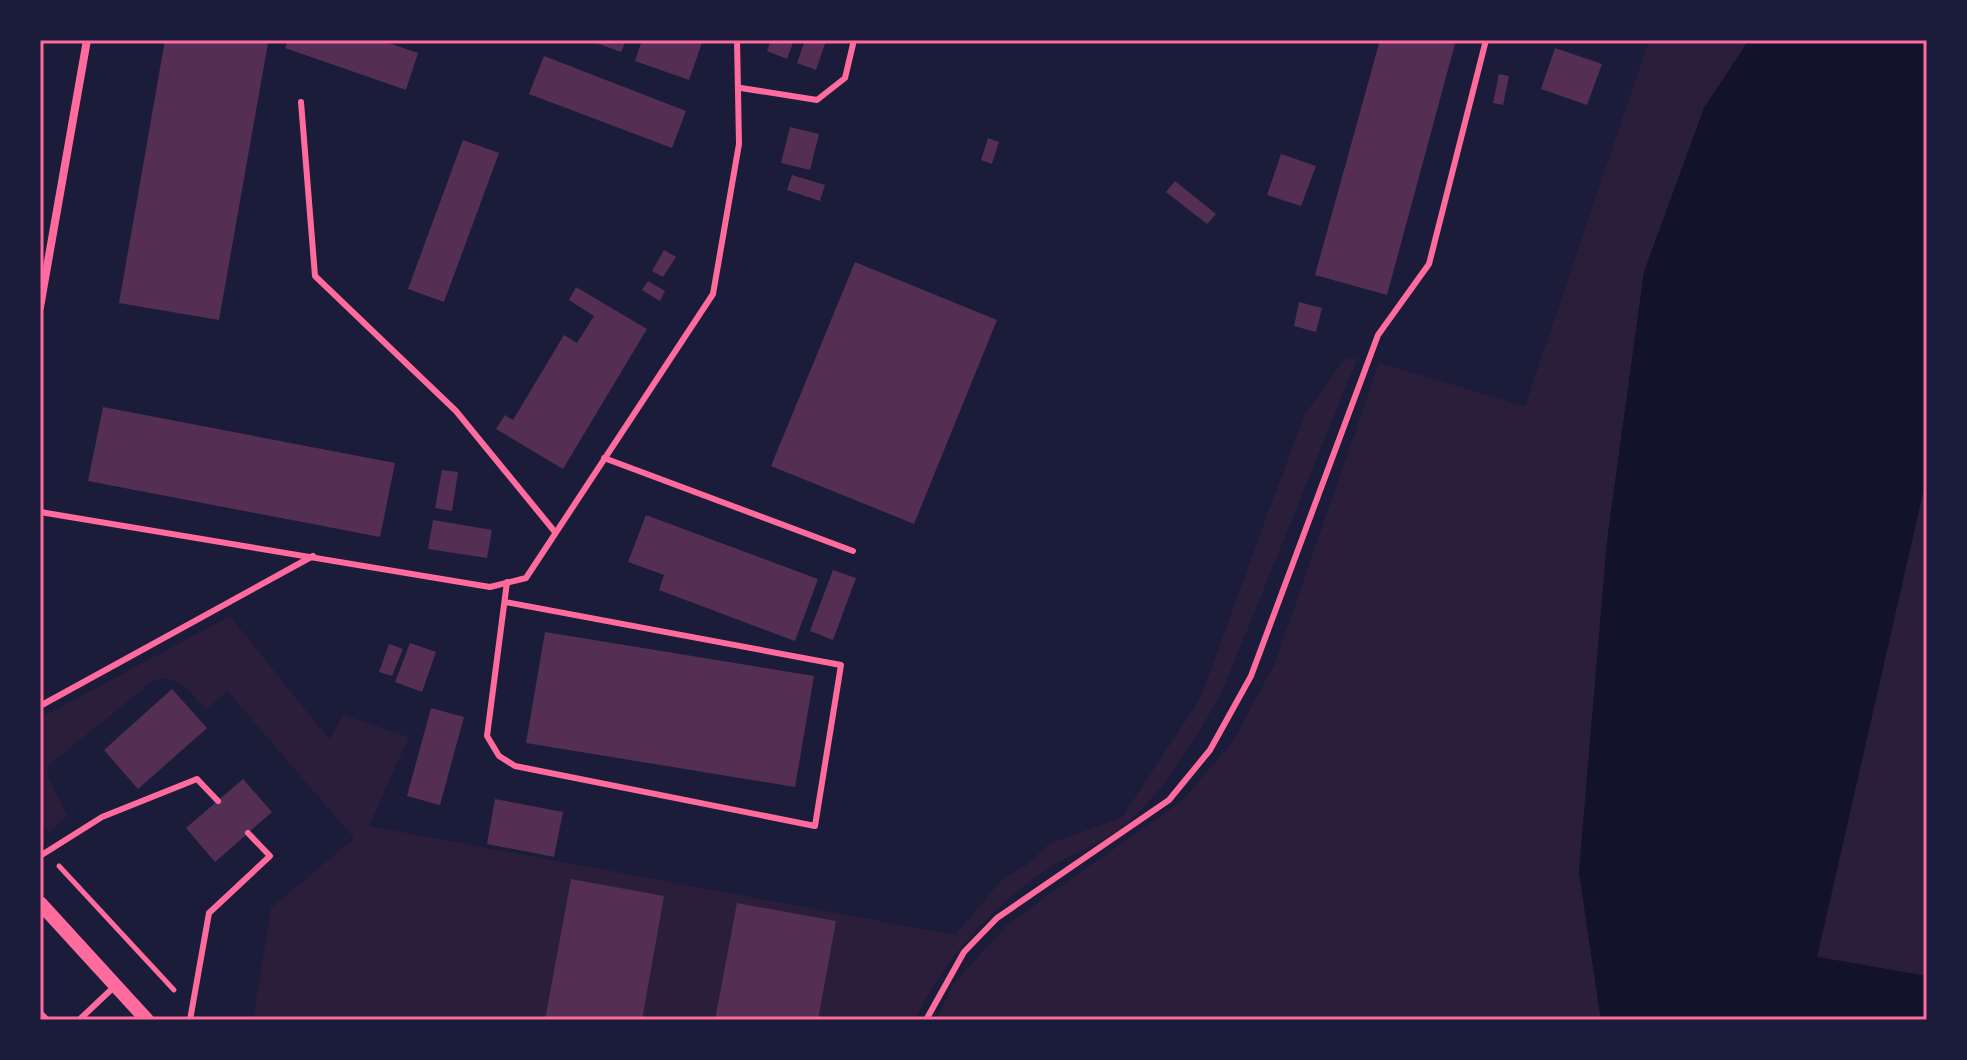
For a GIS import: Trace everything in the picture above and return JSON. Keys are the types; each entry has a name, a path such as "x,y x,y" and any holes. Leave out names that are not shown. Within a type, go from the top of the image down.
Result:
{"street":[{"path":"40,307 87,40"},
{"path":"40,903 147,1020"}],"lane":[{"path":"40,512 490,587 526,578 713,294 739,144 741,88 737,40"},
{"path":"741,88 817,100 845,78 854,40"},
{"path":"926,1020 964,952 997,918 1051,878 1169,800 1210,750 1251,676 1378,335 1429,264 1486,40"},
{"path":"301,102 315,276 456,411 555,532"},
{"path":"604,458 853,551"},
{"path":"40,706 313,556"},
{"path":"505,602 841,665 815,826 515,766 499,756 487,736 507,582"},
{"path":"43,854 102,817 197,779 218,801"},
{"path":"190,1020 209,913 270,856 248,833"},
{"path":"79,1020 116,986"}],"path":[{"path":"43,854 192,1009"},
{"path":"40,1012 48,1020"}],"shaded area":[{"path":"1649,40 1749,40 1704,108 1644,272 1607,541 1579,872 1601,1020 936,1020 954,983 1009,923 1183,800 1233,741 1275,663 1379,363 1525,406"},
{"path":"1749,40 1927,40 1927,475 1817,957 1927,976 1927,1020 1601,1020 1579,872 1607,541 1644,272 1704,108"},
{"path":"1346,357 1357,359 1220,697 1187,749 1150,800 1121,828 1030,881 991,915 955,955 915,1020 253,1020 271,908 354,838 227,691 206,710 177,682 154,680 49,765 47,774 67,816 50,832 40,822 40,718 230,616 329,739 344,715 409,737 369,826 955,935 1004,877 1028,864 1049,844 1122,817 1200,699 1304,415"},
{"path":"1927,475 1927,976 1817,957"}],"building":[{"path":"165,40 268,43 219,320 119,303"},
{"path":"288,40 380,40 418,53 406,90 285,48"},
{"path":"588,40 626,40 621,52"},
{"path":"642,40 703,40 689,80 635,61"},
{"path":"771,40 794,40 787,59 767,51"},
{"path":"805,40 826,41 816,70 797,63"},
{"path":"1380,40 1456,40 1387,295 1315,275"},
{"path":"1555,48 1602,64 1587,105 1541,89"},
{"path":"544,56 686,111 672,148 529,94"},
{"path":"1499,74 1509,76 1503,105 1493,103"},
{"path":"790,127 819,134 810,170 781,163"},
{"path":"988,138 999,142 992,164 981,160"},
{"path":"463,140 499,153 444,302 408,289"},
{"path":"1281,154 1316,166 1301,206 1267,195"},
{"path":"792,175 825,185 820,201 787,190"},
{"path":"1175,181 1216,214 1207,224 1166,192"},
{"path":"664,250 676,257 663,277 652,271"},
{"path":"855,262 997,320 914,524 771,466"},
{"path":"648,281 665,291 660,301 642,290"},
{"path":"576,287 647,329 563,469 496,429 505,415 513,420 564,335 577,343 594,316 569,300"},
{"path":"1299,302 1322,308 1316,332 1294,326"},
{"path":"103,407 395,463 380,537 88,481"},
{"path":"442,470 458,472 452,511 435,508"},
{"path":"646,515 818,579 795,641 659,590 664,575 628,562"},
{"path":"433,520 492,530 487,558 428,549"},
{"path":"833,570 856,578 833,640 810,631"},
{"path":"545,632 814,676 795,787 526,743"},
{"path":"410,643 436,652 422,692 395,682"},
{"path":"389,644 403,649 392,676 379,672"},
{"path":"172,689 207,728 138,789 104,750"},
{"path":"431,708 464,717 440,805 407,796"},
{"path":"243,779 272,812 215,862 186,828"},
{"path":"495,799 563,812 554,857 487,844"},
{"path":"571,879 664,896 642,1020 545,1020"},
{"path":"737,903 836,921 818,1020 715,1020"}]}
